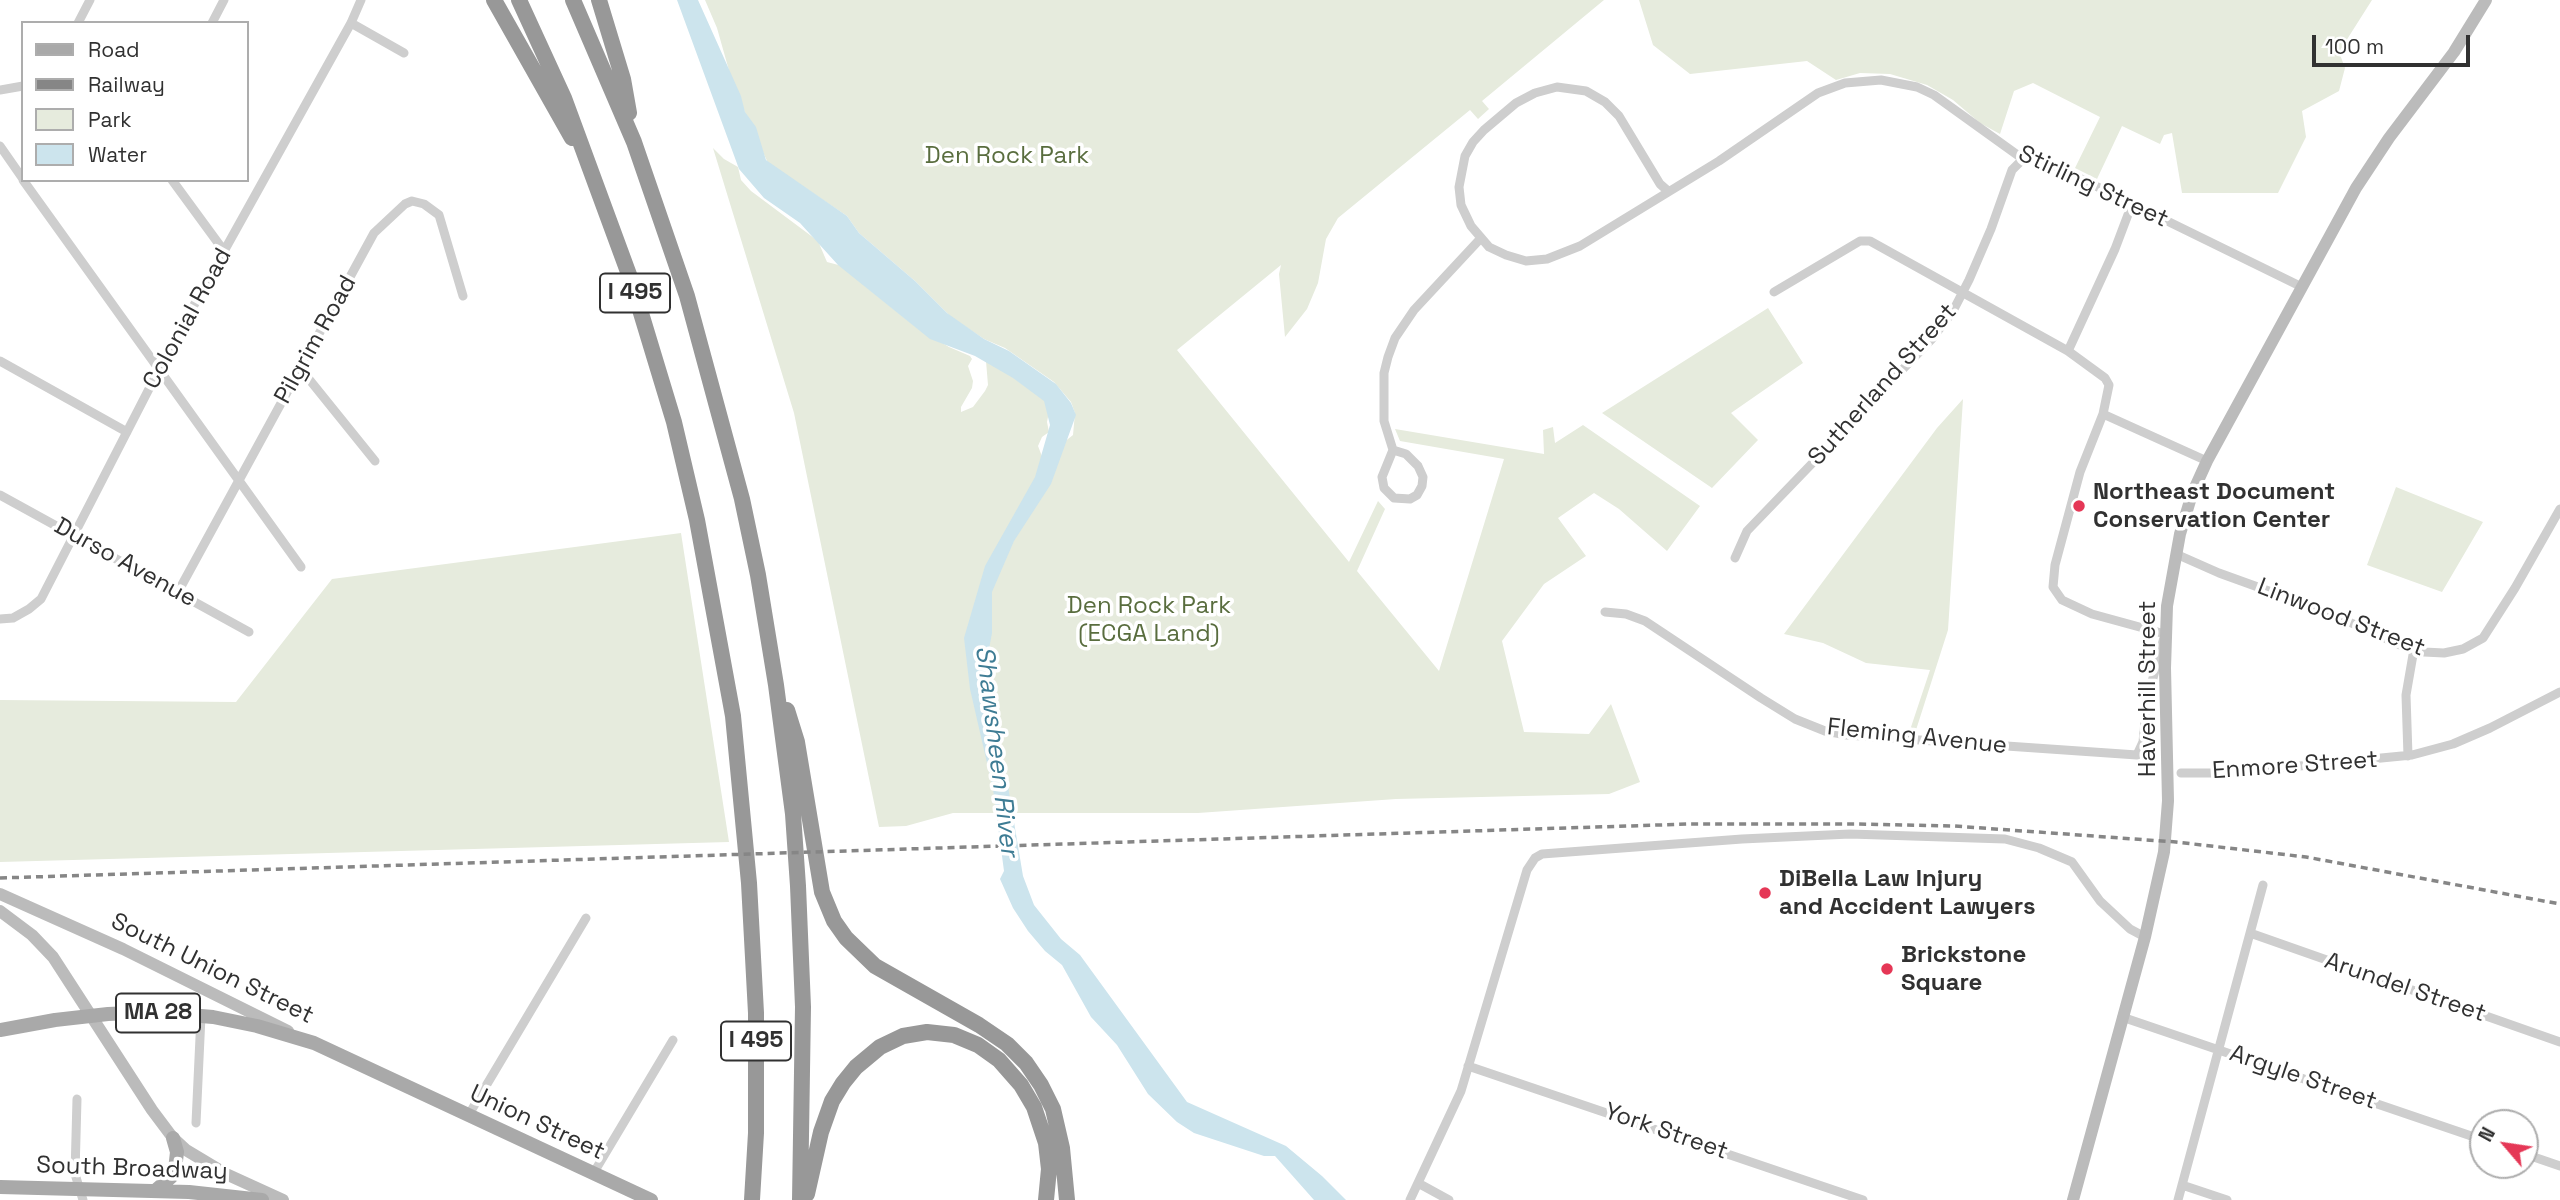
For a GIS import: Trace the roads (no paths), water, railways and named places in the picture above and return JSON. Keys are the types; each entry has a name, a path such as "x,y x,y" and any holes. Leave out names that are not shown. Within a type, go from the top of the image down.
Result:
{"highway":[{"path":"494,0 542,88 591,166"},
{"name":"I 495","path":"519,0 564,98 631,280 674,422 694,508 733,716 749,883 756,1026 756,1132 752,1200"},
{"name":"I 495","path":"573,0 630,133 687,296 742,499 758,575 801,815 798,886 804,1056 800,1200"},
{"path":"599,0 623,79 629,108 630,133"},
{"path":"801,815 820,883 834,921 846,938 867,960 996,1035 1026,1063 1053,1109 1062,1148 1067,1200"},
{"path":"806,1200 821,1132 832,1101 843,1083 880,1047 898,1038 927,1032 954,1035 978,1045 999,1060 1021,1085 1034,1107 1046,1143 1049,1169 1046,1200"}],"main road":[{"name":"Haverhill Street","path":"2073,1200 2160,874 2168,801 2165,634 2167,606 2176,554 2192,494 2207,461 2356,188 2389,138 2454,52 2486,0"},
{"name":"South Union Street","path":"0,894 123,950 404,1086"},
{"path":"0,911 32,935 53,957 173,1138 186,1150 226,1174 283,1200"},
{"name":"MA 28","path":"0,1030 55,1020 155,1012 201,1016 257,1026 314,1044"},
{"name":"Union Street","path":"404,1086 651,1200"},
{"path":"155,1191 175,1170 177,1152 173,1138"},
{"name":"South Broadway","path":"0,1187 81,1195 155,1191 189,1196 262,1200"}],"street":[{"path":"79,21 90,0"},
{"path":"213,21 224,0"},
{"name":"Colonial Road","path":"0,619 13,618 41,599 159,368 351,23 361,0"},
{"path":"351,23 404,53"},
{"name":"Stirling Street","path":"1668,191 1660,184 1619,116 1605,102 1586,91 1557,88 1516,103 1473,142 1465,156 1459,187 1461,205 1471,226 1489,247 1526,261 1547,259 1580,246 1719,161 1818,93 1832,86 1863,80 1898,83 1934,95 2023,159 2043,160 2302,287"},
{"path":"0,90 21,86"},
{"path":"0,146 21,177"},
{"name":"Sutherland Street","path":"1735,558 1747,531 1931,340 1953,311 1991,229 2012,170 2023,159"},
{"path":"24,182 301,567"},
{"path":"173,182 224,251"},
{"name":"Pilgrim Road","path":"178,592 374,233 405,204 412,201 424,204 439,215 463,296"},
{"path":"2068,351 2115,250 2132,204"},
{"path":"1393,450 1406,454 1418,466 1423,477 1417,495 1410,499 1394,498 1384,488 1382,477 1393,450 1384,421 1384,373 1395,338 1413,310 1481,238"},
{"path":"1774,292 1860,241 1870,241 2068,351 2105,377 2109,384 2103,414 2080,472 2055,565 2053,587 2062,600 2092,614 2165,634"},
{"path":"0,361 127,432"},
{"path":"300,368 375,461"},
{"path":"2103,414 2207,461"},
{"name":"Durso Avenue","path":"0,495 249,632"},
{"name":"Linwood Street","path":"2176,554 2219,573 2315,607 2389,641 2414,649 2444,653 2463,649 2483,638 2560,509"},
{"name":"Fleming Avenue","path":"1605,612 1626,614 1645,621 1795,719 1825,731 1847,735 2137,755 2143,742 2147,699 2165,634"},
{"name":"Enmore Street","path":"2408,756 2406,695 2414,649"},
{"name":"Enmore Street","path":"2181,773 2228,773 2408,756 2453,744 2560,692"},
{"path":"1410,1200 1457,1100 1527,870 1535,858 1548,852 1850,834 2005,839 2039,848 2072,862 2100,901 2130,929 2144,937"},
{"path":"2178,1200 2263,885"},
{"path":"467,1116 586,918"},
{"name":"Arundel Street","path":"2250,933 2560,1042"},
{"path":"196,1123 201,1016"},
{"name":"Argyle Street","path":"2122,1017 2469,1135"},
{"path":"593,1174 673,1040"},
{"name":"York Street","path":"1468,1066 1863,1200"},
{"path":"77,1099 75,1174 81,1195"},
{"path":"2539,1159 2560,1166"},
{"path":"1418,1183 1449,1200"},
{"path":"2182,1185 2227,1200"}],"water":[{"name":"Shawsheen River","path":"677,0 698,0 741,96 745,112 756,127 766,160 847,216 859,233 915,281 947,313 1056,384 1071,403 1076,415 1051,484 1014,541 992,592 992,633 987,660 1023,876 1034,905 1061,939 1080,955 1187,1102 1286,1146 1346,1200 1314,1200 1275,1156 1264,1156 1194,1133 1177,1122 1148,1094 1117,1045 1091,1017 1062,965 1045,951 1013,908 1000,879 1004,871 993,789 970,689 964,638 985,566 1035,477 1050,425 1044,401 1013,378 975,356 930,339 838,265 800,223 764,198 739,169"}],"railway":[{"path":"0,878 1690,824 1857,824 1954,826 2176,842 2306,857 2560,904"}],"place":[{"name":"Northeast Document Conservation Center","path":"2079,506"},
{"name":"DiBella Law Injury and Accident Lawyers","path":"1765,893"},
{"name":"Brickstone Square","path":"1887,969"}],"park label":[{"name":"Den Rock Park","path":"1007,156"},
{"name":"Den Rock Park (ECGA Land)","path":"1149,620"}]}
